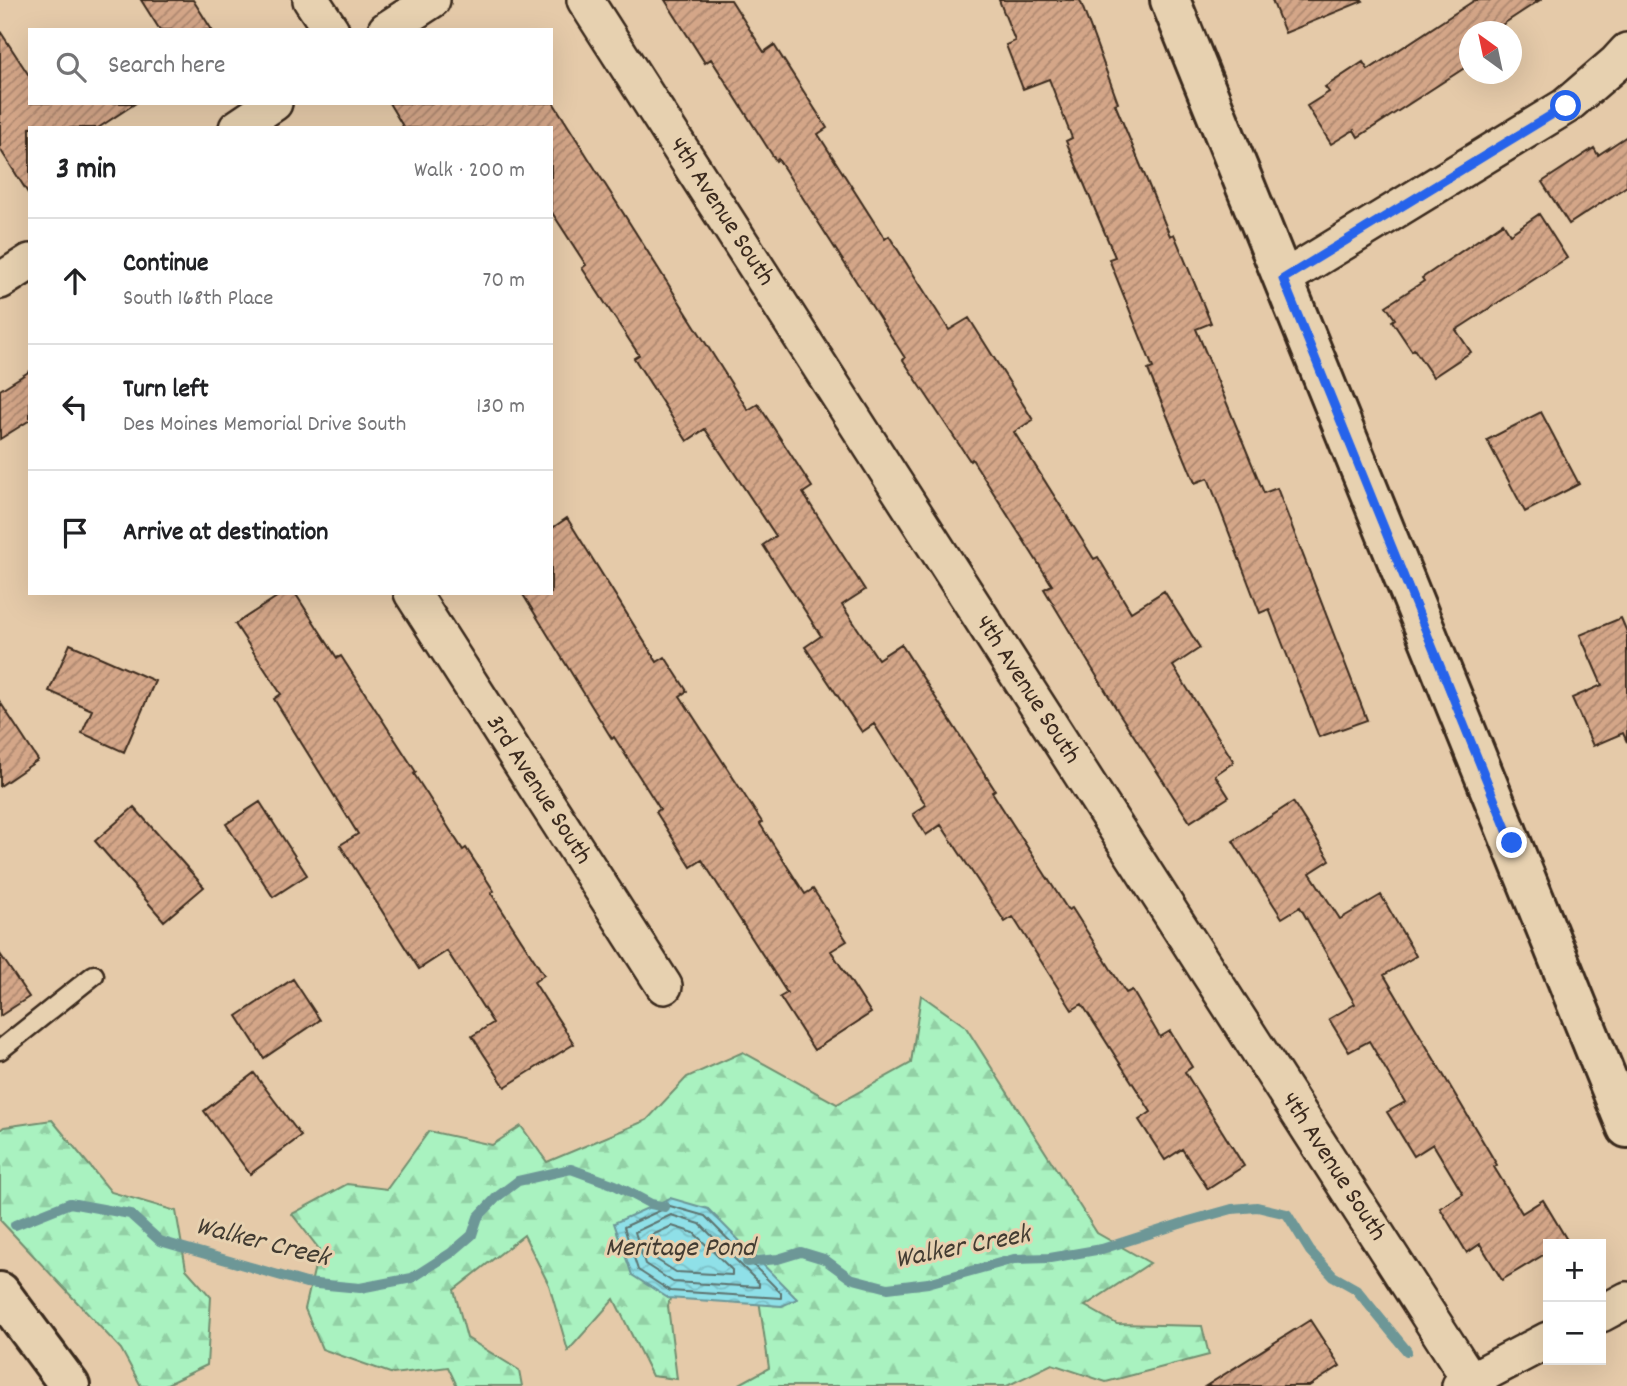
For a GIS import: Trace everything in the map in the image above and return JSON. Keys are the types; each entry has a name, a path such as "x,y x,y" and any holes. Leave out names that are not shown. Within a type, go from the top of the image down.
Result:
{"main road":[{"path":"1170,0 1627,1128"},
{"path":"0,1292 70,1386"}],"street":[{"path":"311,0 330,28"},
{"path":"389,28 432,0"},
{"name":"4th Avenue South","path":"585,0 1465,1383"},
{"path":"1283,279 1566,106 1616,64 1627,51"},
{"path":"240,126 271,105"},
{"path":"0,281 28,263"},
{"name":"3rd Avenue South","path":"413,595 664,986"},
{"path":"1606,1311 1627,1300"},
{"path":"1465,1383 1543,1343"}],"lane":[{"path":"0,1050 93,975"}],"green space":[{"path":"921,995 965,1026 1097,1233 1150,1263 1085,1306 1117,1324 1202,1326 1209,1355 1106,1382 1052,1364 1007,1386 736,1386 769,1368 757,1286 686,1240 668,1306 677,1379 652,1376 614,1299 568,1351 549,1285 524,1235 454,1290 467,1338 519,1370 522,1386 457,1386 448,1367 393,1374 322,1349 305,1309 319,1249 292,1214 347,1184 387,1189 429,1131 492,1145 521,1126 547,1162 647,1120 687,1077 743,1052 837,1104 911,1063"},
{"path":"52,1120 111,1192 176,1211 186,1269 211,1297 207,1365 163,1386 141,1386 121,1349 0,1220 0,1130 4,1127"}],"water":[{"name":"Meritage Pond","path":"670,1198 708,1209 797,1299 782,1306 668,1298 632,1275 614,1223"}],"building":[{"path":"141,0 193,0 211,28 159,28"},
{"path":"665,0 731,0 764,52 774,45 827,128 818,134 885,239 889,236 949,330 969,318 1033,420 1014,432 1094,559 1098,557 1131,612 1164,591 1200,648 1173,666 1234,762 1215,775 1229,797 1190,822 1119,713 1044,589 1052,585 972,459 970,461 903,360 905,358 778,159 776,161 711,59 705,63"},
{"path":"999,0 1080,0 1118,103 1115,104 1170,236 1174,234 1211,323 1196,329 1264,493 1277,488 1367,720 1319,737 1269,609 1260,613 1208,478 1195,483 1148,370 1153,368 1109,259 1115,257 1066,141 1072,138 1049,79 1023,89 1006,45 1015,41"},
{"path":"1272,0 1362,0 1363,1 1285,33"},
{"path":"1475,0 1540,0 1508,21 1459,21 1459,71 1358,137 1354,130 1331,144 1307,106 1329,92 1325,87 1363,62 1368,70"},
{"path":"0,31 28,74 28,105 133,105 101,126 28,126 28,193 0,149"},
{"path":"553,102 748,410 758,404 812,487 803,493 865,590 842,605 878,659 901,644 1068,910 1072,908 1126,993 1132,990 1160,1037 1170,1031 1192,1067 1185,1072 1244,1166 1208,1189 1182,1149 1165,1160 1139,1120 1151,1112 1082,1004 1072,1010 1013,917 1005,922 941,825 926,835 913,814 926,805 874,724 862,732 805,647 821,636 763,545 776,536 705,429 687,441 634,358 639,355 582,268 586,265 553,214 553,126 403,126 390,105 553,105"},
{"path":"1627,136 1627,186 1569,224 1542,182 1594,148 1598,155"},
{"path":"1539,214 1567,258 1456,330 1471,352 1433,377 1392,321 1395,319 1386,306 1503,223 1510,234"},
{"path":"28,372 28,421 0,439 0,390"},
{"path":"1541,412 1579,484 1525,512 1487,440"},
{"path":"567,518 657,662 665,657 687,691 680,696 805,894 813,889 847,941 831,951 871,1013 814,1050 780,997 787,993 702,860 691,867 656,812 660,809 614,737 612,739 523,595 553,595 553,528"},
{"path":"280,595 296,595 337,658 341,656 463,850 466,848 494,891 491,893 544,975 534,982 574,1044 505,1087 472,1036 493,1023 447,951 419,969 340,845 358,834 274,699 281,694 235,624"},
{"path":"1621,618 1627,632 1627,742 1623,733 1593,746 1572,698 1602,685 1580,635"},
{"path":"70,644 155,681 124,752 82,733 92,710 49,691"},
{"path":"0,702 38,760 0,786"},
{"path":"260,802 307,875 273,897 226,824"},
{"path":"1293,802 1330,860 1310,873 1340,919 1381,895 1416,956 1384,975 1497,1165 1494,1167 1522,1213 1543,1200 1566,1239 1543,1239 1543,1255 1502,1280 1480,1244 1467,1253 1440,1208 1463,1194 1433,1144 1414,1156 1387,1112 1405,1102 1369,1041 1349,1052 1329,1019 1355,1004 1300,907 1282,918 1233,841"},
{"path":"134,807 204,887 164,921 95,841"},
{"path":"0,954 29,997 0,1016"},
{"path":"293,979 320,1020 264,1058 237,1016"},
{"path":"254,1073 301,1136 250,1174 204,1111"},
{"path":"1310,1320 1340,1366 1309,1386 1206,1386"}],"waterway":[{"name":"Walker Creek","path":"15,1225 70,1203 130,1214 160,1241 306,1283 360,1288 412,1278 451,1253 472,1235 478,1217 497,1197 518,1181 571,1169 615,1185 651,1204 665,1207"},
{"name":"Walker Creek","path":"747,1262 778,1259 801,1252 824,1259 850,1278 888,1288 928,1283 1014,1259 1050,1258 1102,1249 1232,1209 1257,1207 1287,1214 1310,1251 1333,1276 1356,1289 1407,1351"}],"route":[{"path":"1512,843 1283,279 1566,106"}]}
